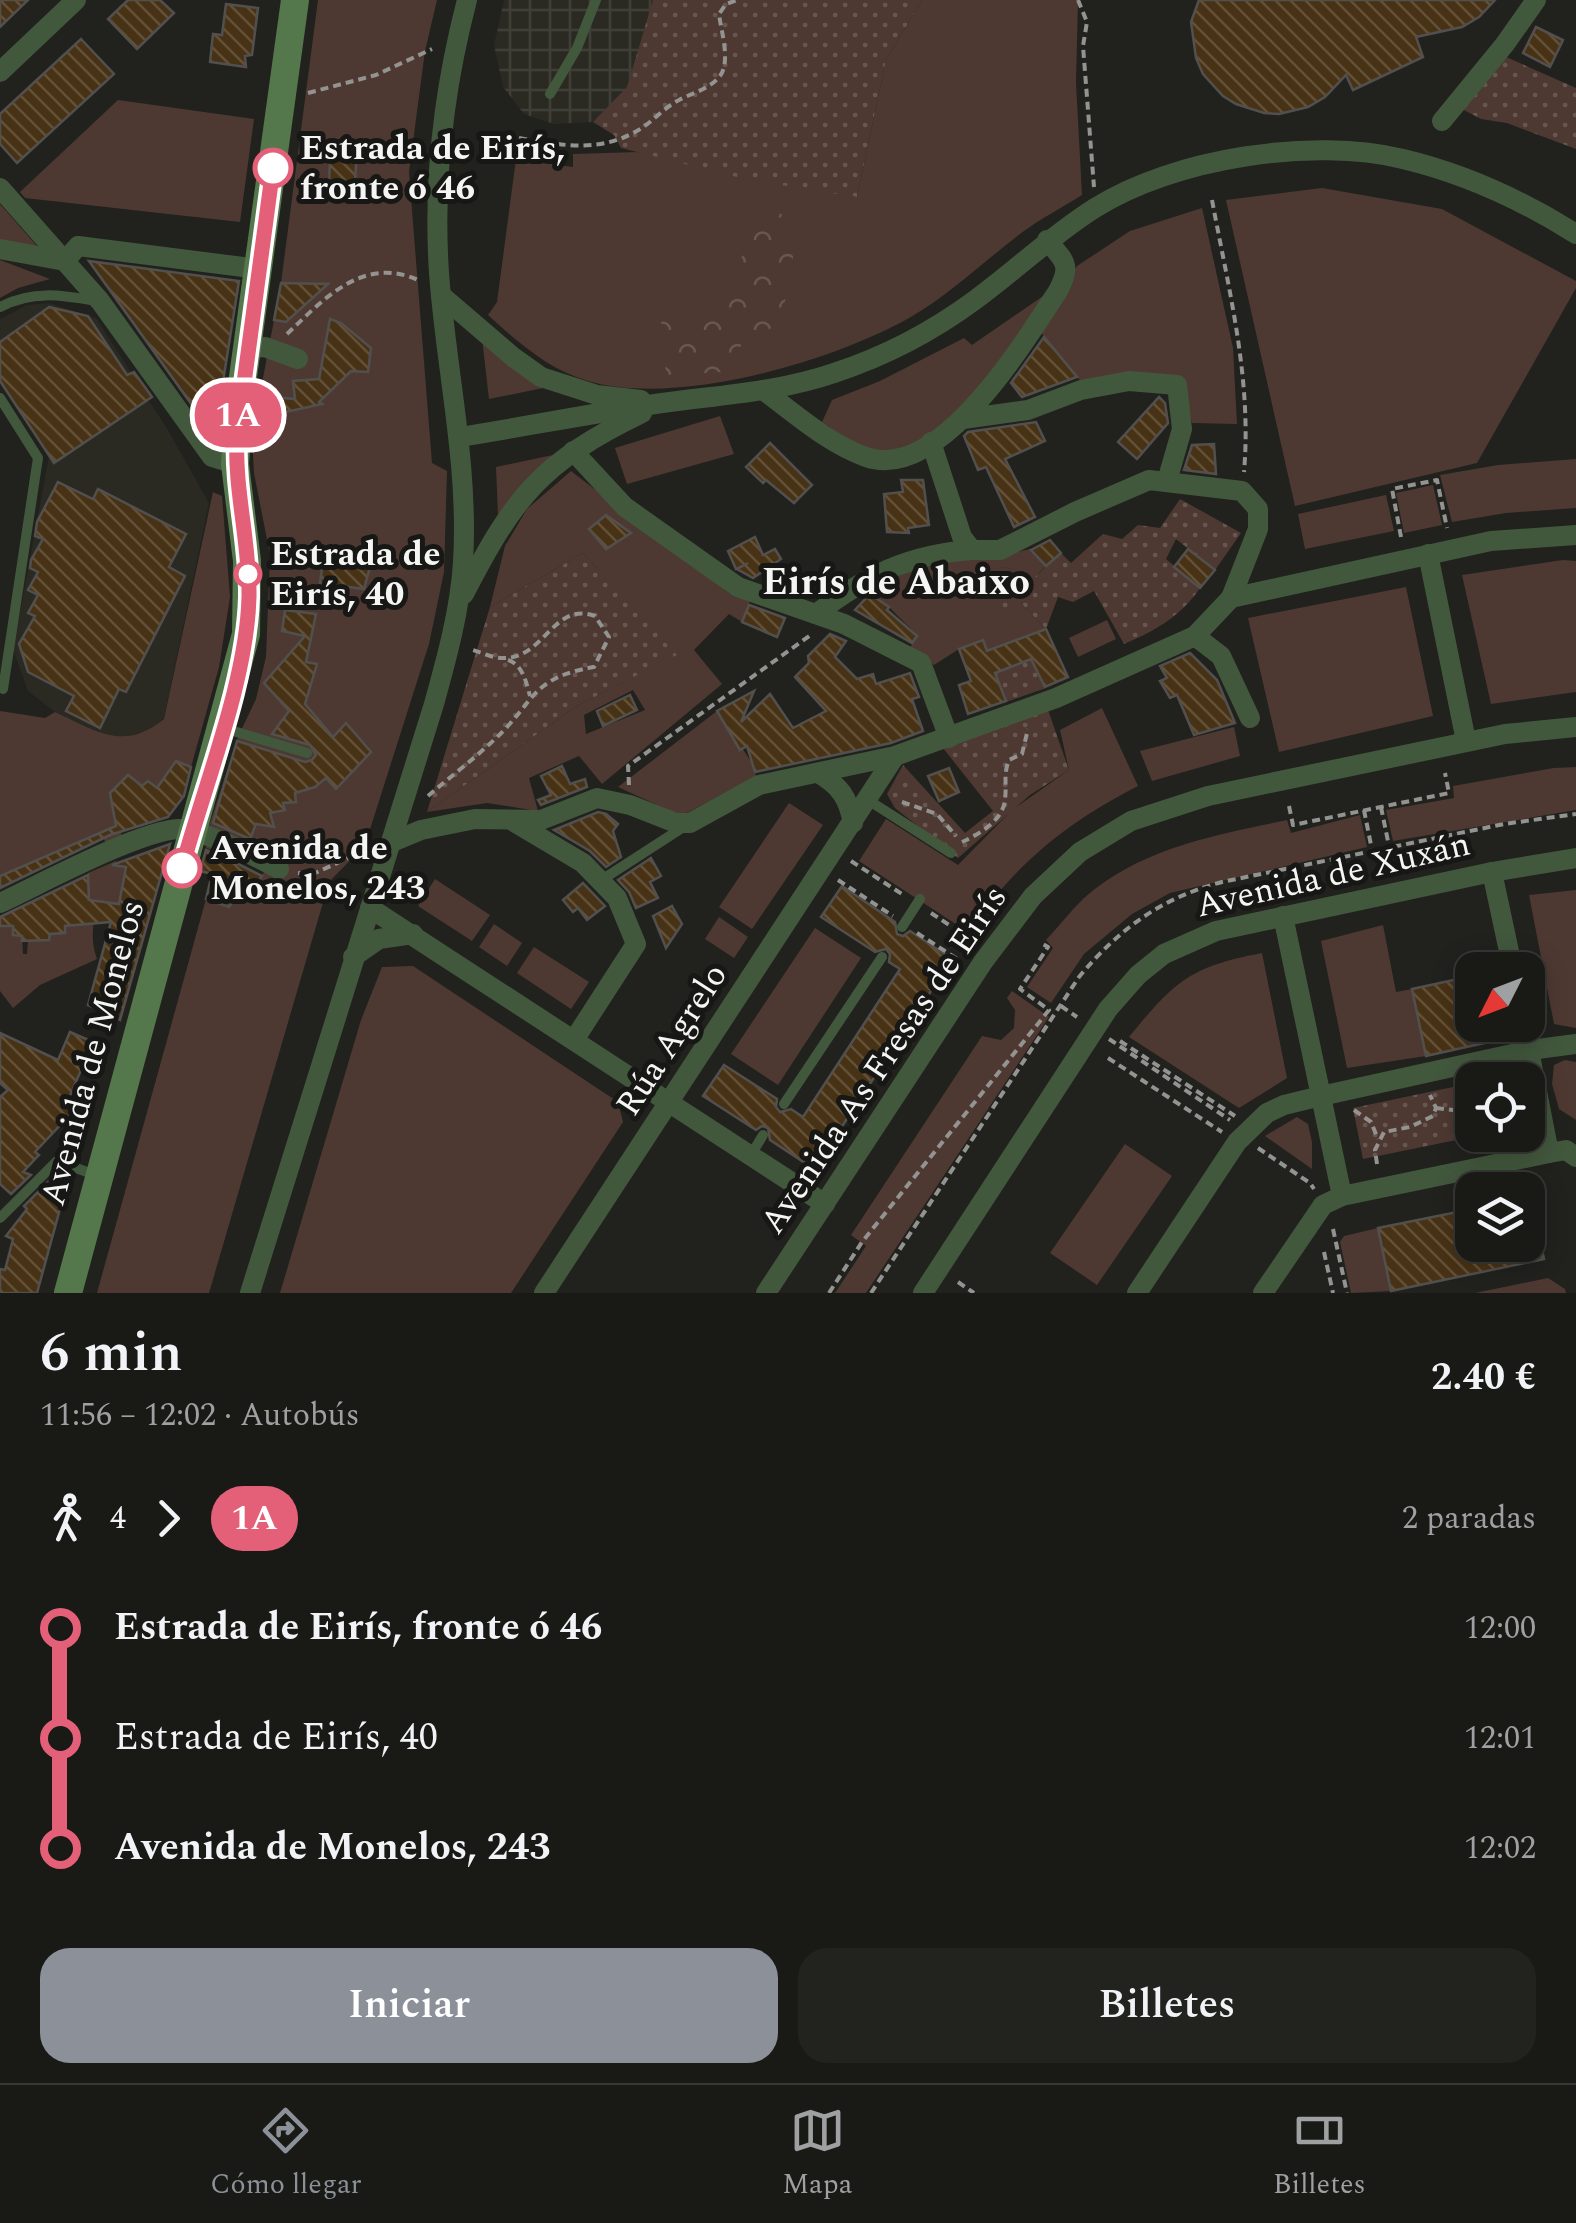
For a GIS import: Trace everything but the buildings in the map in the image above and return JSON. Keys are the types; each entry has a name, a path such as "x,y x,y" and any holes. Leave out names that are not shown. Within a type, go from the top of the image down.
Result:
{"street":[{"path":"0,72 76,0"},
{"name":"Avenida de Monelos","path":"68,1293 246,634 249,598 236,464 239,406 256,348 259,269 295,0"},
{"path":"250,1293 370,908 385,843 434,704 459,605 464,518 460,438 442,296 439,155 442,52 467,0"},
{"path":"1442,121 1536,0"},
{"path":"460,438 763,390 833,374 920,334 975,300 1047,240 1097,206 1201,164 1250,155 1339,152 1399,158 1472,179 1576,234"},
{"path":"0,188 100,301 212,456 236,464"},
{"path":"763,390 838,444 868,458 895,462 932,442 976,408 1018,350 1067,274 1066,264 1047,240"},
{"path":"64,261 78,246 259,269"},
{"path":"0,249 64,261"},
{"path":"442,296 542,377 598,395 663,403"},
{"path":"256,348 298,359"},
{"path":"960,420 1028,410 1081,390 1129,381 1176,384 1182,429 1167,482"},
{"path":"459,605 498,528 530,487 573,450 663,403"},
{"path":"932,442 962,537 972,550"},
{"path":"573,450 625,508 738,588 844,624 921,663 949,738"},
{"path":"385,843 475,819 542,820 597,798 676,822 690,822 760,785 895,756 1056,698 1195,636 1230,598 1258,529 1258,510 1242,492 1149,480 1000,550 934,552 908,560 868,578 816,614"},
{"path":"1230,598 1491,541 1576,535"},
{"path":"1428,554 1466,741"},
{"path":"1195,636 1221,656 1250,718"},
{"name":"Avenida As Fresas de Eirís","path":"766,1293 983,962 1032,896 1080,852 1131,821 1208,796 1466,741 1550,727 1576,727"},
{"name":"Rúa Agrelo","path":"544,1293 895,756"},
{"path":"818,772 845,795 853,823"},
{"path":"512,821 583,862 617,898 636,944 574,1040"},
{"path":"0,903 140,840 181,828 252,854 279,869"},
{"name":"Avenida de Xuxán","path":"924,1293 1101,1019 1138,974 1164,954 1216,930 1576,858"},
{"path":"1492,872 1509,952"},
{"path":"370,908 826,1204"},
{"path":"1282,916 1342,1196"},
{"path":"354,958 379,939 413,934"},
{"path":"1528,1042 1550,1153"},
{"path":"1137,1293 1237,1142 1250,1126 1284,1105 1530,1050 1576,1044"},
{"path":"1263,1293 1323,1206 1342,1196 1566,1150 1576,1157"}],"lane":[{"path":"550,94 577,48 596,0"},
{"path":"0,307 26,295 100,301"},
{"path":"0,398 38,458 4,690"},
{"path":"223,728 307,753"},
{"path":"868,800 951,853"},
{"path":"600,881 690,822"},
{"path":"902,927 923,904"},
{"path":"784,1104 882,957"},
{"path":"751,1155 763,1136"},
{"path":"0,1218 56,1162 98,1176"}],"path":[{"path":"519,138 578,148 606,144 636,132 678,100 720,76 725,58 719,14 726,4 737,0"},
{"path":"1078,0 1087,22 1083,46 1097,206"},
{"path":"304,96 442,52"},
{"path":"1212,200 1244,363 1246,444 1242,492"},
{"path":"256,348 279,342 337,287 351,280 385,273 424,283"},
{"path":"1401,537 1392,489 1437,480 1447,528"},
{"path":"419,804 510,725 530,696 554,678 594,667 609,637 595,616 566,614 536,646 504,658"},
{"path":"628,766 820,628 844,624"},
{"path":"473,650 515,662 530,696"},
{"path":"892,800 937,814 963,843 996,820 1006,804 1004,773 1009,760 1022,754 1026,731 1036,719"},
{"path":"1289,806 1294,825 1448,793 1445,773"},
{"path":"1380,806 1391,856"},
{"path":"1364,810 1374,860"},
{"path":"871,1293 1079,978 1118,934 1144,914 1190,890 1504,824 1576,814"},
{"path":"279,869 313,874 385,843"},
{"path":"349,859 359,863"},
{"path":"838,880 893,916 906,896 851,861"},
{"path":"923,904 972,940"},
{"path":"920,920 913,930 959,960"},
{"path":"828,1293 862,1242 1050,1010 1020,989 1048,948 1041,942"},
{"path":"1120,1040 1238,1119"},
{"path":"1108,1058 1226,1134"},
{"path":"1377,1164 1374,1150 1384,1132 1433,1116 1436,1108 1426,1088"},
{"path":"1344,1104 1371,1122 1378,1140"},
{"path":"1436,1108 1455,1110"},
{"path":"1324,1252 1333,1293"},
{"path":"958,1282 974,1293"}],"shaded area":[{"path":"504,0 653,0 627,88 593,122 554,124 524,114 503,87 494,45"},
{"path":"49,303 96,318 168,430 209,503 164,718 148,731 114,739 55,712 28,691 13,650 49,456 0,381 0,319 27,305"}],"green space":[{"path":"318,0 437,0 425,51 409,172 432,463 447,471 444,572 429,644 365,845 329,882 209,1293 97,1293 206,899 229,907 245,884 258,882 264,872 247,861 206,848 207,832 238,737 256,699 266,657 270,555 254,473 252,436 281,283"},
{"path":"653,0 922,0 886,60 857,197 749,180 621,148 614,135 593,122 627,87"},
{"path":"922,0 1078,0 1076,83 1082,195 1024,231 954,288 909,318 838,350 752,376 664,388 624,388 588,381 547,362 488,315 497,302 516,159 573,167 573,154 638,152 857,197 886,60"},
{"path":"1506,57 1576,88 1576,149 1507,123 1481,119 1462,109"},
{"path":"118,100 254,119 240,222 25,198 20,192"},
{"path":"1322,188 1442,209 1576,281 1576,288 1477,463 1295,506 1226,200"},
{"path":"0,204 37,246 0,243"},
{"path":"761,208 791,217 793,257 781,323 743,343 723,372 666,375 661,322 705,310 735,274"},
{"path":"1202,208 1233,348 1237,424 1192,423 1181,380 1084,385 1039,330 1077,266 1130,231"},
{"path":"0,260 50,279 0,298"},
{"path":"1046,294 970,397 919,442 893,452 868,450 822,422 832,400 880,381 964,338 972,345"},
{"path":"482,338 548,387 489,399"},
{"path":"720,416 734,454 627,484 615,448"},
{"path":"553,455 498,515 496,467"},
{"path":"1576,459 1576,508 1452,522 1440,475 1498,465"},
{"path":"571,471 729,593 750,601 742,622 729,614 694,650 722,684 602,784 579,756 529,778 538,811 487,803 427,812 577,706 676,655 583,553 490,607 505,546 527,509","holes":["633,690 645,710 586,734 584,715"]},
{"path":"1433,485 1442,525 1404,533 1396,493"},
{"path":"213,492 222,496 230,597 219,667 191,767 176,761 157,788 149,781 142,786 128,775 110,792 123,841 108,848 101,833 0,876 0,711 45,718 55,712 97,731 123,736 149,729 164,719"},
{"path":"1386,495 1394,531 1305,549 1298,514"},
{"path":"1180,499 1241,533 1215,570 1176,539 1166,559 1200,588 1166,622 1124,644 1094,591 1073,602 1058,597 1046,629 1021,603 997,610 969,572 1007,567 1025,586 1061,553 1071,563 1103,534 1122,539 1138,525 1160,528"},
{"path":"1030,549 1046,566 1025,587 1007,567 969,573 1021,603 1046,629 1002,646 995,673 982,640 934,665 910,648 917,635 867,592 932,559 999,556"},
{"path":"583,553 677,655 577,706 427,812 490,607"},
{"path":"1576,561 1576,692 1491,704 1462,575"},
{"path":"1406,587 1433,716 1279,752 1248,618"},
{"path":"1107,620 1116,639 1078,657 1069,638"},
{"path":"1031,659 1046,688 1006,702 995,673"},
{"path":"1047,707 1069,770 1030,795 958,858 895,808 887,794 903,765 965,833 993,811 943,748"},
{"path":"1102,708 1138,786 1087,815 1043,848 1004,886 968,932 859,861 886,819 958,865 1012,810 1069,770 1060,730"},
{"path":"717,711 752,763 756,776 681,816 618,787"},
{"path":"1234,727 1240,756 1152,781 1140,751"},
{"path":"1576,767 1576,810 1393,841 1386,810 1454,798 1453,786"},
{"path":"789,803 823,825 752,929 719,907"},
{"path":"1360,815 1367,847 1170,893 1132,914 1084,954 1051,1003 1027,987 1053,948 1046,940 1083,899 1129,867 1179,846 1233,832 1287,820 1291,833"},
{"path":"116,861 117,866 128,868 119,904 95,901 93,937 97,959 40,985 13,1008 0,991 0,926 13,927 13,935 22,936 23,954 27,954 28,941 49,940 49,934 65,933 65,926 89,901 88,873"},
{"path":"435,879 490,915 472,941 418,906"},
{"path":"1576,890 1576,1028 1554,1024 1545,978 1545,952 1540,952 1529,895"},
{"path":"719,917 748,937 734,958 705,939"},
{"path":"494,924 522,943 507,966 479,947"},
{"path":"1383,925 1396,992 1412,989 1426,1056 1347,1068 1321,941"},
{"path":"815,928 861,958 778,1085 731,1054"},
{"path":"534,947 589,982 571,1009 517,973"},
{"path":"1262,953 1287,1078 1239,1108 1129,1037 1185,979 1217,964"},
{"path":"413,966 618,1102 623,1122 511,1293 280,1293 361,1020 382,967"},
{"path":"1012,991 1049,1017 866,1293 835,1293 866,1246 851,1235 982,1036 1001,1040 1014,1028 1015,1010 1007,998"},
{"path":"1565,1060 1576,1062 1576,1120 1559,1109 1552,1084 1554,1065"},
{"path":"1455,1087 1455,1140 1363,1159 1353,1108"},
{"path":"1297,1117 1308,1124 1312,1169 1265,1136"},
{"path":"1125,1144 1172,1176 1097,1285 1050,1253"},
{"path":"1378,1228 1391,1291 1351,1293 1340,1242 1344,1236"},
{"path":"1548,1278 1566,1293 1475,1293"}],"bus line":[{"name":"1A","path":"182,868 246,634 248,561 236,464 237,435 273,168"}],"place":[{"name":"Estrada de Eirís, fronte ó 46","path":"273,168"},
{"name":"Estrada de Eirís, 40","path":"248,574"},
{"name":"Avenida de Monelos, 243","path":"182,868"}],"district":[{"name":"Eirís de Abaixo","path":"896,583"}]}
